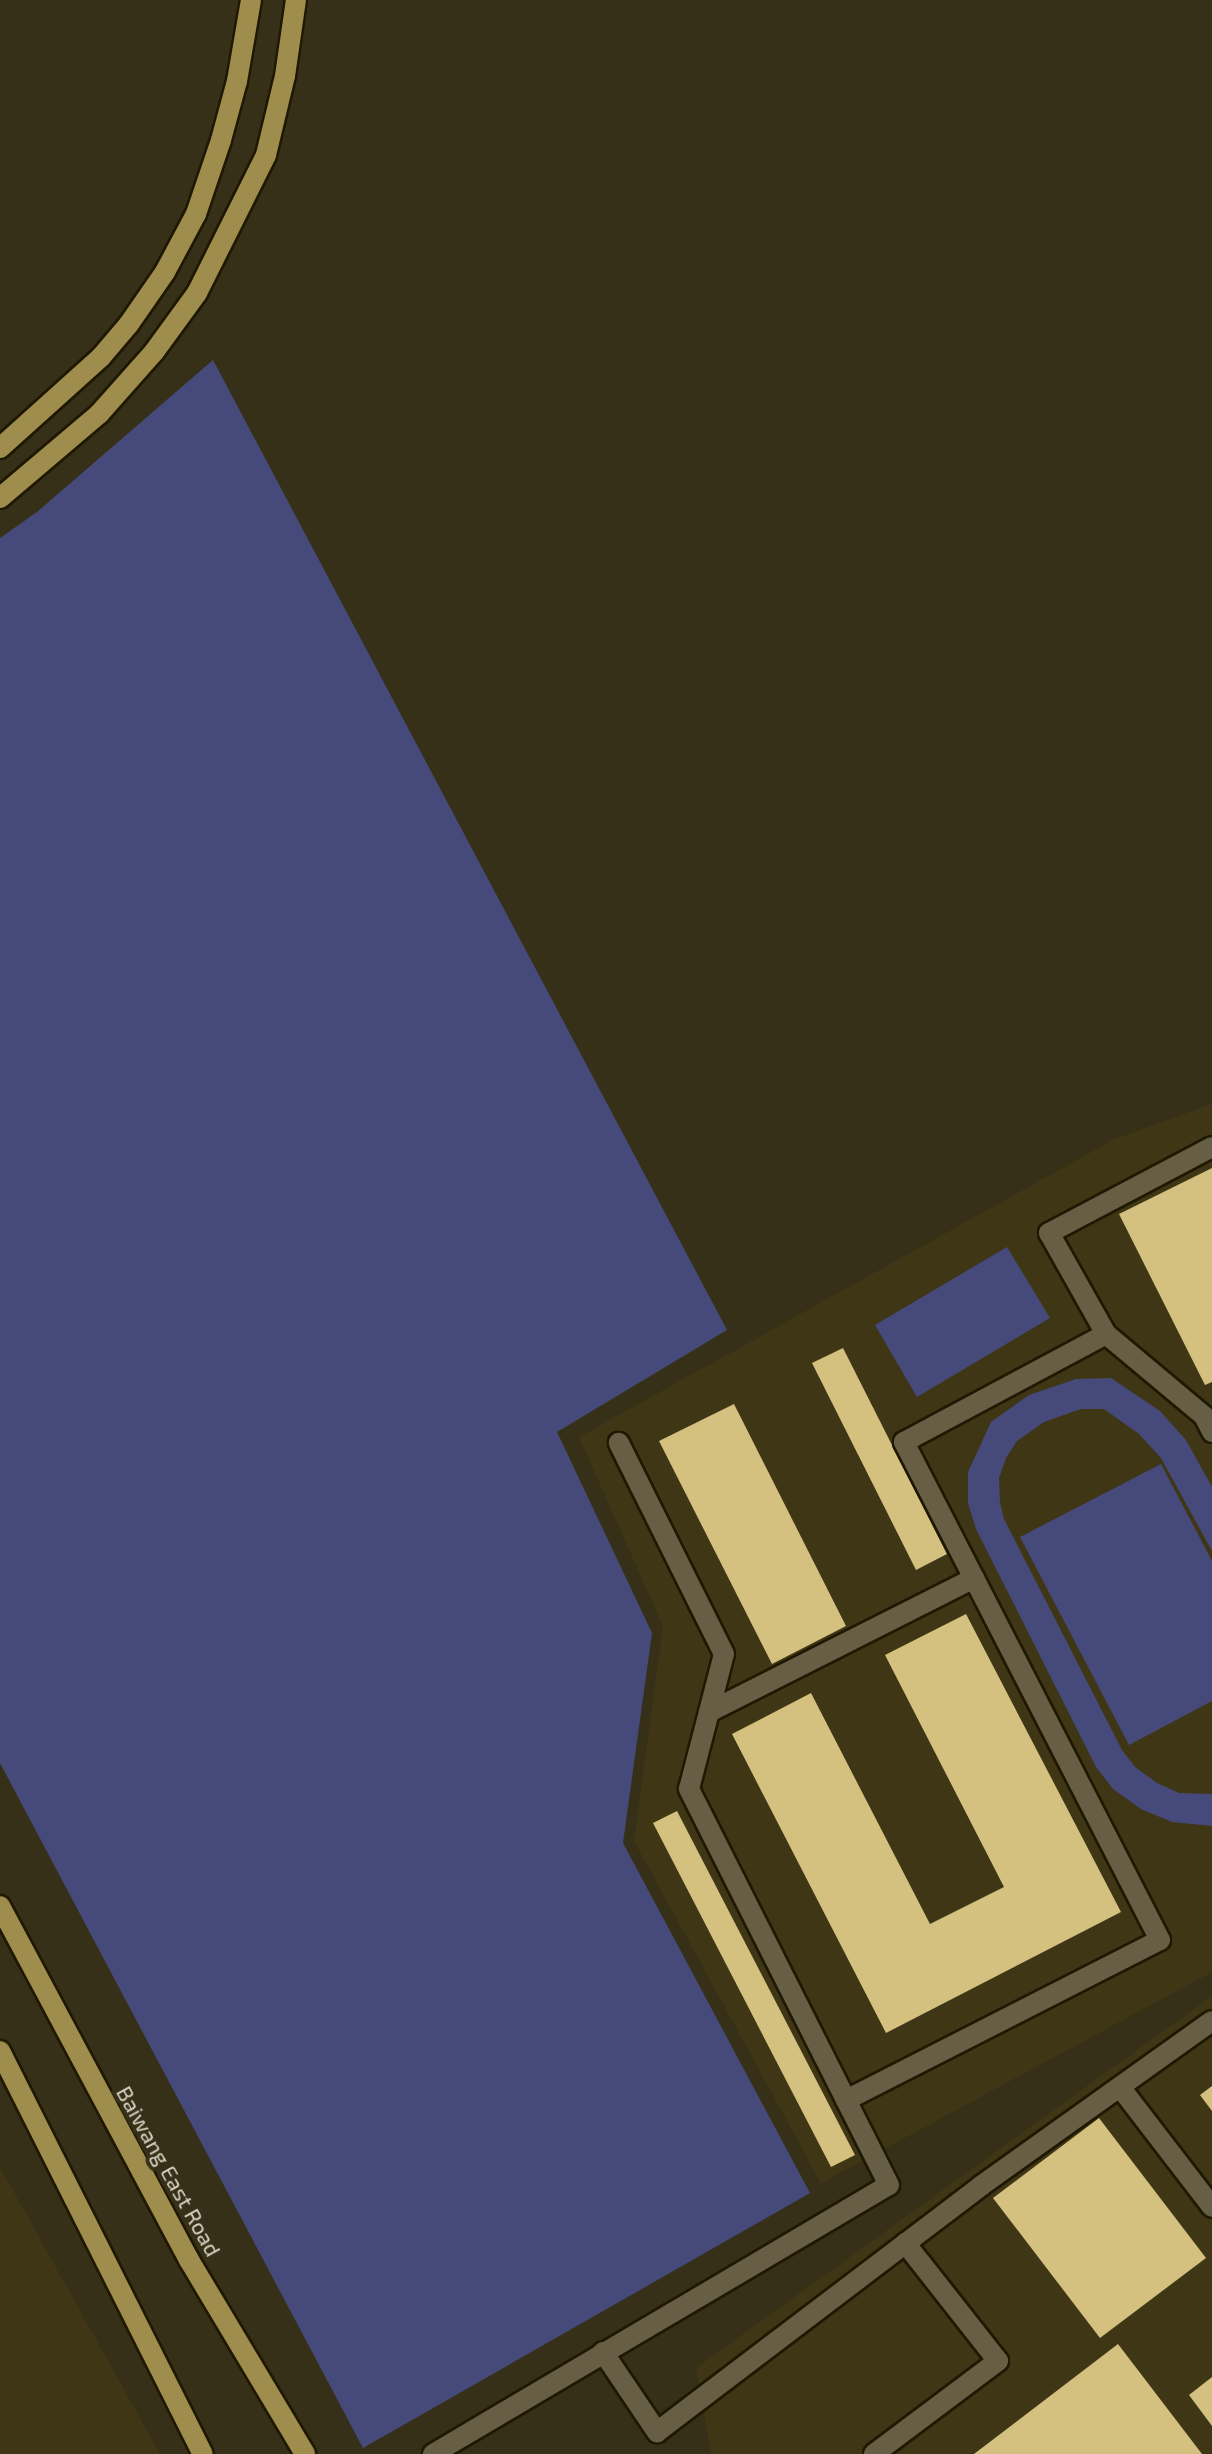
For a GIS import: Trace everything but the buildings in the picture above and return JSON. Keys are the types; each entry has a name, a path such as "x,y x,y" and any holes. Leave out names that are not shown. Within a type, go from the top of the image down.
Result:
{"main road":[{"path":"0,448 101,357 129,324 165,272 196,214 221,140 237,81 251,0"},
{"path":"0,498 57,453 99,414 154,352 197,293 266,155 285,76 296,0"},
{"name":"Baiwang East Road","path":"0,1906 189,2260 305,2454"},
{"path":"0,2051 203,2454"}],"lane":[{"path":"1209,1420 1106,1334 1049,1233 1212,1147"},
{"path":"846,2100 1160,1940 904,1442 1106,1334"},
{"path":"433,2454 889,2185 689,1789 724,1654 619,1443"},
{"path":"709,1712 974,1578"},
{"path":"603,2352 657,2432 905,2243 1212,2021"},
{"path":"1120,2087 1212,2207"},
{"path":"874,2454 998,2361 905,2243"}],"shaded area":[{"path":"213,360 727,1330 557,1432 652,1633 623,1843 810,2193 363,2448 0,1763 0,538 37,512"},
{"path":"1212,1104 1212,1972 821,2183 634,1841 663,1626 579,1437 1115,1139"},
{"path":"1007,1247 1050,1318 917,1397 875,1325"},
{"path":"1111,1378 1160,1411 1186,1440 1212,1487 1212,1551 1161,1458 1139,1434 1104,1409 1081,1409 1044,1422 1017,1441 1006,1458 999,1478 1000,1502 1004,1519 1122,1750 1135,1767 1157,1783 1179,1793 1212,1794 1212,1826 1172,1822 1141,1809 1113,1789 1096,1767 976,1529 968,1503 968,1472 991,1422 1029,1395 1076,1379"},
{"path":"1161,1464 1212,1561 1212,1701 1129,1745 1020,1537"},
{"path":"1212,1996 1212,2454 711,2454 696,2368"},
{"path":"0,2167 160,2454 0,2454"}]}
